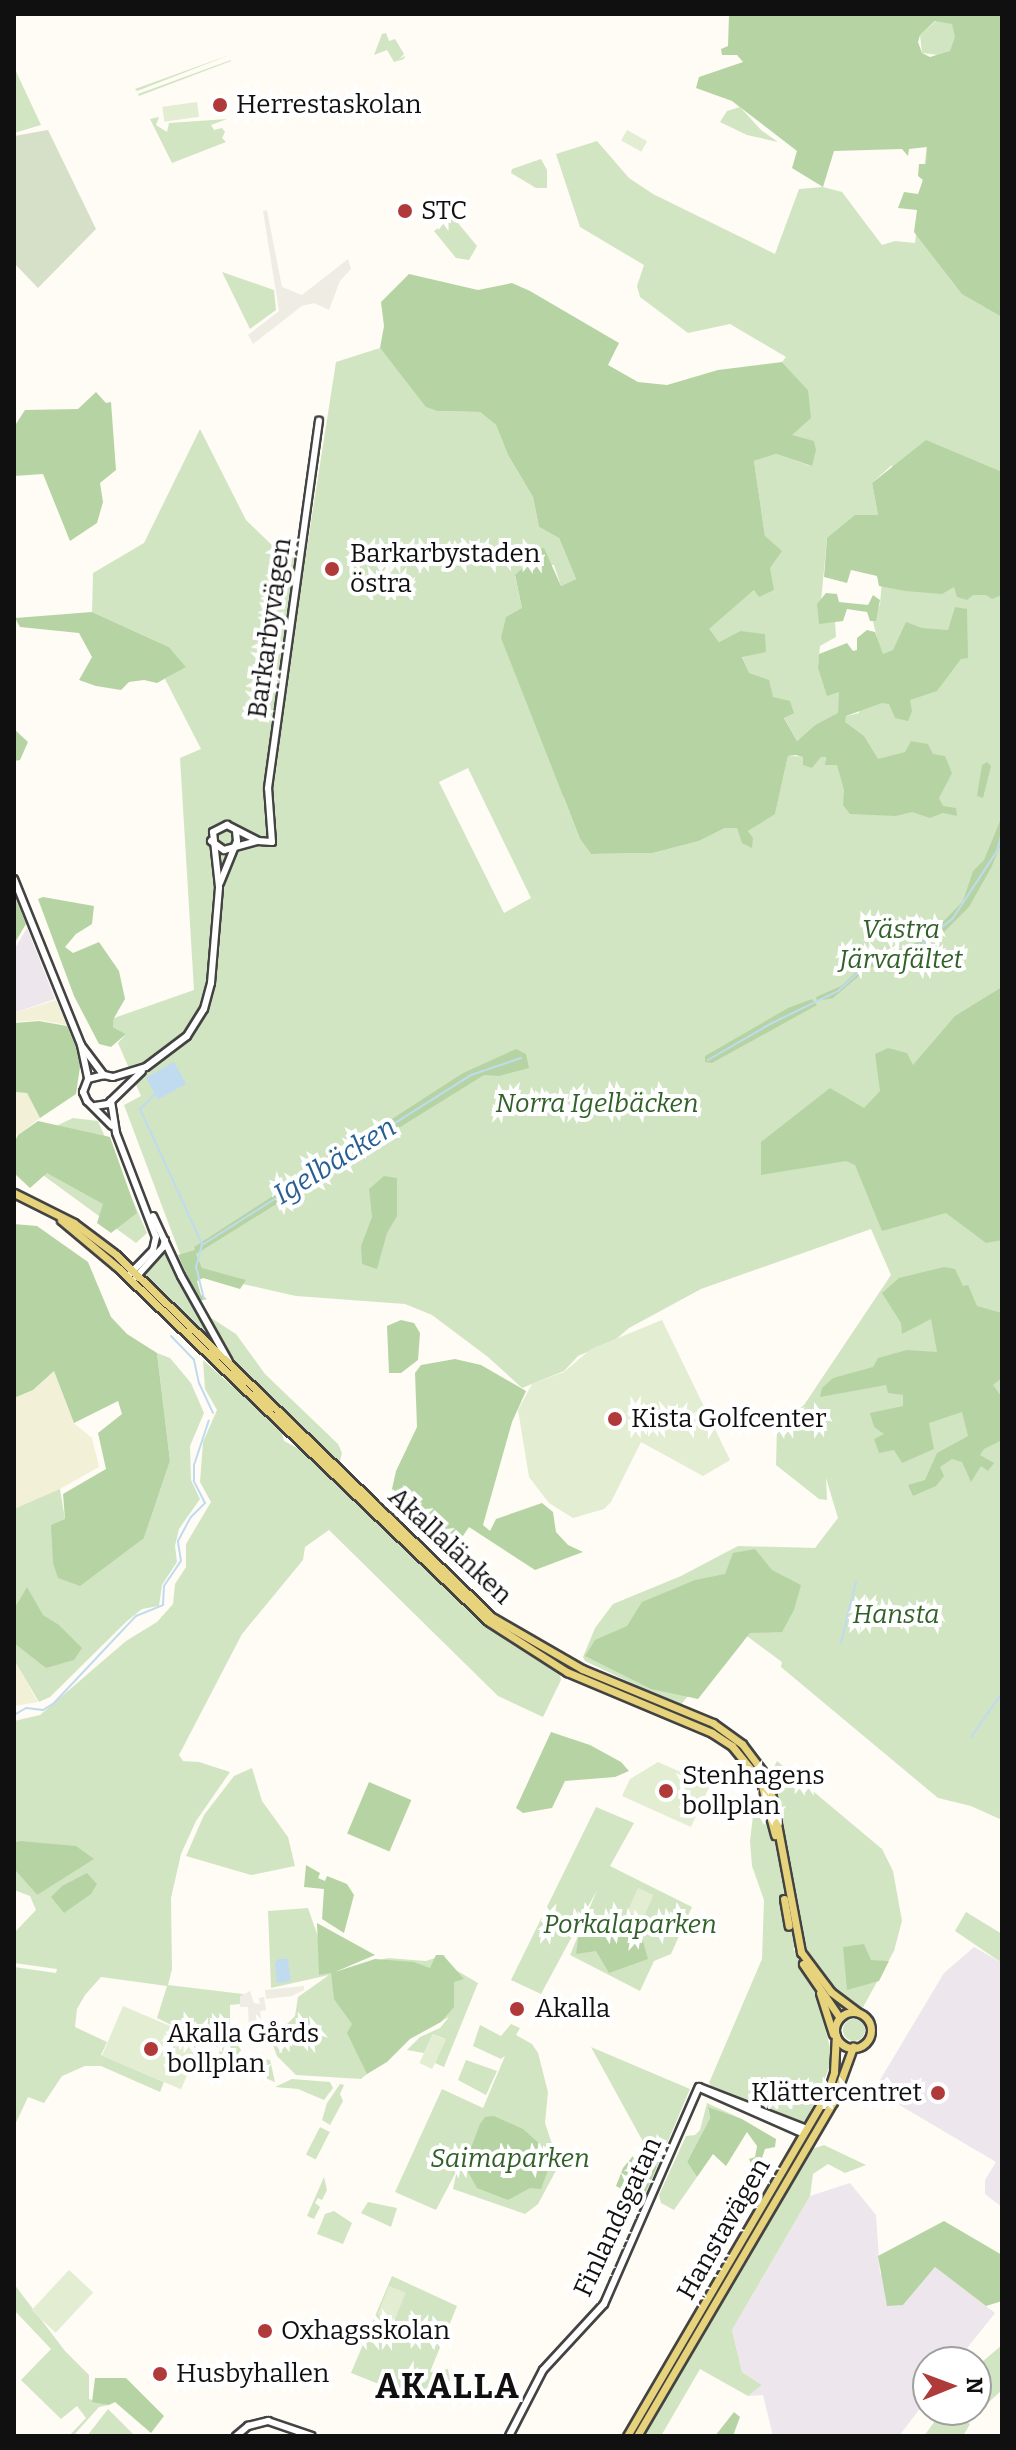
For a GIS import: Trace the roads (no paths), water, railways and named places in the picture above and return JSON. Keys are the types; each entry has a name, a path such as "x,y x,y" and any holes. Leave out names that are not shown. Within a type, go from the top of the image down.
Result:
{"main road":[{"name":"Akallalänken","path":"14,1193 50,1212 132,1276 492,1617 582,1669 713,1723 742,1744 764,1773 772,1797 801,1952 831,1992 859,2013"},
{"name":"Akallalänken","path":"132,1276 489,1622 560,1668 712,1733 741,1754 755,1772 768,1799 791,1936 799,1958 840,2018"},
{"path":"818,1987 836,2048"},
{"path":"849,2012 859,2013 867,2019 870,2031 867,2041 853,2047 843,2045 836,2036 840,2018 849,2012"},
{"name":"Hanstavägen","path":"627,2436 831,2083 836,2036"},
{"name":"Hanstavägen","path":"637,2436 814,2135 839,2089 853,2047"},
{"path":"805,2131 814,2135"}],"street":[{"name":"Barkarbyvägen","path":"258,841 272,842 268,788 319,421"},
{"path":"219,887 211,841 219,826 258,841"},
{"path":"95,1106 112,1100 146,1067 187,1036 207,1001 219,887 237,841 235,830"},
{"path":"211,841 220,850 258,841"},
{"path":"14,878 81,1045 88,1079 83,1092 87,1101 95,1106 116,1133 145,1203 192,1299 235,1372"},
{"path":"81,1045 114,1084 112,1100 116,1133"},
{"path":"88,1079 146,1067"},
{"path":"132,1276 156,1242 145,1203"},
{"path":"132,1276 163,1247 165,1240"},
{"name":"Finlandsgatan","path":"509,2436 543,2370 604,2304 699,2087 805,2131"},
{"path":"236,2436 248,2426 268,2421 312,2436"}],"water":[{"path":"174,1062 186,1084 158,1099 146,1078"},
{"path":"278,1959 288,1959 291,1981 277,1983 275,1963"}],"waterway":[{"name":"Igelbäcken","path":"708,1060 770,1024 838,991 868,964 921,945 953,918 997,851 1002,832"},
{"name":"Igelbäcken","path":"204,1299 196,1267 202,1245 471,1075 521,1058"},
{"path":"156,1093 140,1109 202,1244"},
{"name":"Igelbäcken","path":"171,1336 194,1360 199,1383 213,1413"},
{"name":"Igelbäcken","path":"14,1715 26,1708 43,1710 54,1703 136,1616 163,1605 164,1586 181,1561 178,1541 191,1517 205,1503 194,1481 194,1465 209,1420"},
{"path":"841,1643 856,1582"},
{"path":"971,1737 1002,1693"}],"place":[{"name":"Herrestaskolan","path":"220,105"},
{"name":"STC","path":"405,211"},
{"name":"Barkarbystaden östra","path":"332,569"},
{"name":"Kista Golfcenter","path":"615,1419"},
{"name":"Stenhagens bollplan","path":"666,1791"},
{"name":"Akalla","path":"517,2009"},
{"name":"Akalla Gårds bollplan","path":"151,2049"},
{"name":"Klättercentret","path":"938,2093"},
{"name":"Oxhagsskolan","path":"265,2331"},
{"name":"Husbyhallen","path":"160,2374"}],"district":[{"name":"AKALLA","path":"448,2387"}],"park label":[{"name":"Västra Järvafältet","path":"901,945"},
{"name":"Norra Igelbäcken","path":"597,1104"},
{"name":"Hansta","path":"896,1615"},
{"name":"Porkalaparken","path":"630,1925"},
{"name":"Saimaparken","path":"510,2159"}]}
